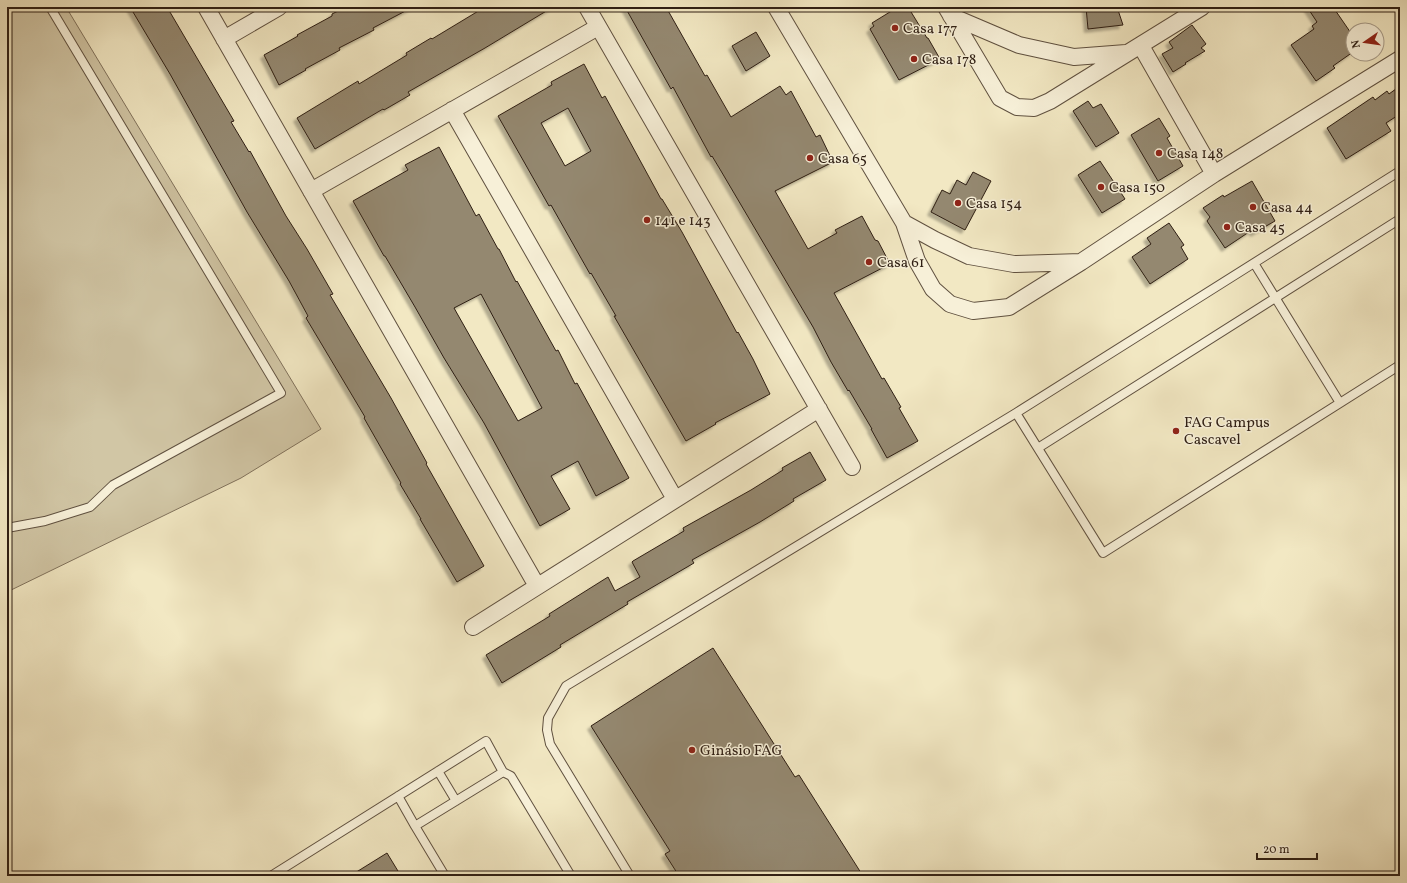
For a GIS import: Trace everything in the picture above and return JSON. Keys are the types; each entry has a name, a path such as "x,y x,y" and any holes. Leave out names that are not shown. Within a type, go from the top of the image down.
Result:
{"street":[{"path":"206,7 537,586"},
{"path":"224,39 279,7"},
{"path":"587,7 852,467"},
{"path":"776,7 904,223 918,261 933,289 950,304 973,311 1009,307 1081,262 1214,174 1400,59"},
{"path":"948,11 1000,98 1017,107 1034,108 1050,101 1202,7"},
{"path":"948,11 1019,45 1074,57 1134,50"},
{"path":"310,191 598,27"},
{"path":"1134,50 1214,174"},
{"path":"452,110 675,499"},
{"path":"904,223 969,256 1014,264 1081,262"},
{"path":"473,627 819,409"}],"lane":[{"path":"7,528 45,521 90,507 113,484 281,394 50,7"},
{"path":"630,876 550,744 547,730 548,718 566,686 1016,413 1400,171"},
{"path":"1038,448 1400,219"},
{"path":"1254,263 1340,403"},
{"path":"1016,413 1103,553 1400,365"},
{"path":"271,876 486,740 503,772 511,776 571,876"},
{"path":"438,771 456,801"},
{"path":"415,826 503,772"},
{"path":"398,796 446,876"}],"shaded area":[{"path":"7,7 66,7 321,429 241,478 7,592"}],"building":[{"path":"130,7 167,7 234,121 231,122 249,152 250,151 286,216 333,294 330,295 391,398 427,463 426,464 484,566 457,582 400,484 401,483 364,418 365,417 306,318 308,316 289,281 247,212 170,74"},
{"path":"346,7 413,7 373,28 374,30 339,48 340,50 279,85 264,55"},
{"path":"485,7 553,7 408,92 410,95 315,149 297,118 358,81 359,84 407,55 406,53"},
{"path":"625,7 666,7 705,76 707,75 731,117 780,86 786,95 791,91 816,137 820,135 833,162 775,191 808,249 837,233 835,230 862,216 875,240 878,241 890,264 834,293 882,379 884,378 901,407 899,408 918,441 887,458 872,429 831,362 813,327 712,156 711,157 673,87 671,89"},
{"path":"898,7 908,7 940,59 899,80 870,29 874,26 872,23"},
{"path":"1086,7 1117,7 1123,25 1088,29"},
{"path":"1307,7 1333,7 1345,24 1345,58 1333,66 1335,68 1316,81 1291,45 1314,29 1312,26 1317,22"},
{"path":"1192,25 1206,44 1201,48 1205,51 1173,72 1162,54 1173,48 1169,42"},
{"path":"756,32 770,56 746,71 732,46"},
{"path":"584,64 602,98 605,96 661,199 682,232 737,333 738,332 753,359 770,394 715,423 716,424 686,441 614,316 616,316 591,273 590,274 551,205 549,206 498,116 552,85 551,82","holes":["568,108 591,151 565,166 541,123"]},
{"path":"1400,86 1400,114 1386,123 1391,131 1346,159 1327,128 1373,97 1375,100 1387,91 1389,94"},
{"path":"1088,101 1093,108 1101,104 1119,133 1096,147 1073,111"},
{"name":"Casa 148","path":"1159,118 1170,136 1167,138 1183,166 1158,181 1131,135"},
{"path":"439,147 476,216 479,214 556,351 558,350 575,384 577,383 629,478 596,496 578,461 551,476 570,509 540,526 484,423 444,358 353,201 408,170 405,165","holes":["481,294 542,408 518,421 454,308"]},
{"name":"Casa 150","path":"1100,161 1125,199 1102,213 1078,175"},
{"name":"Casa 154","path":"973,172 991,181 965,230 931,212 942,190 950,194 957,180 966,185"},
{"path":"1252,181 1275,221 1254,233 1252,230 1225,248 1207,221 1210,217 1203,208 1223,195 1224,197"},
{"path":"1169,223 1184,245 1181,247 1188,259 1150,284 1132,257 1151,244 1147,238"},
{"path":"810,452 826,480 793,499 794,501 760,522 692,560 694,563 627,602 628,604 560,645 561,647 502,683 486,655 550,616 549,614 608,577 615,591 640,577 632,562 633,561 684,531 683,528 751,490 783,470 782,468"},
{"name":"Ginásio FAG","path":"713,648 795,777 799,775 863,876 679,876 665,854 670,851 591,726"},
{"path":"387,853 401,876 350,876"}],"place":[{"name":"Casa 177","path":"895,28"},
{"name":"Casa 178","path":"914,59"},
{"name":"Casa 148","path":"1159,153"},
{"name":"Casa 65","path":"810,158"},
{"name":"Casa 150","path":"1101,187"},
{"name":"Casa 154","path":"958,203"},
{"name":"Casa 44","path":"1253,207"},
{"name":"141 e 143","path":"647,220"},
{"name":"Casa 45","path":"1227,227"},
{"name":"Casa 61","path":"869,262"},
{"name":"FAG Campus Cascavel","path":"1176,431"},
{"name":"Ginásio FAG","path":"692,750"}]}
